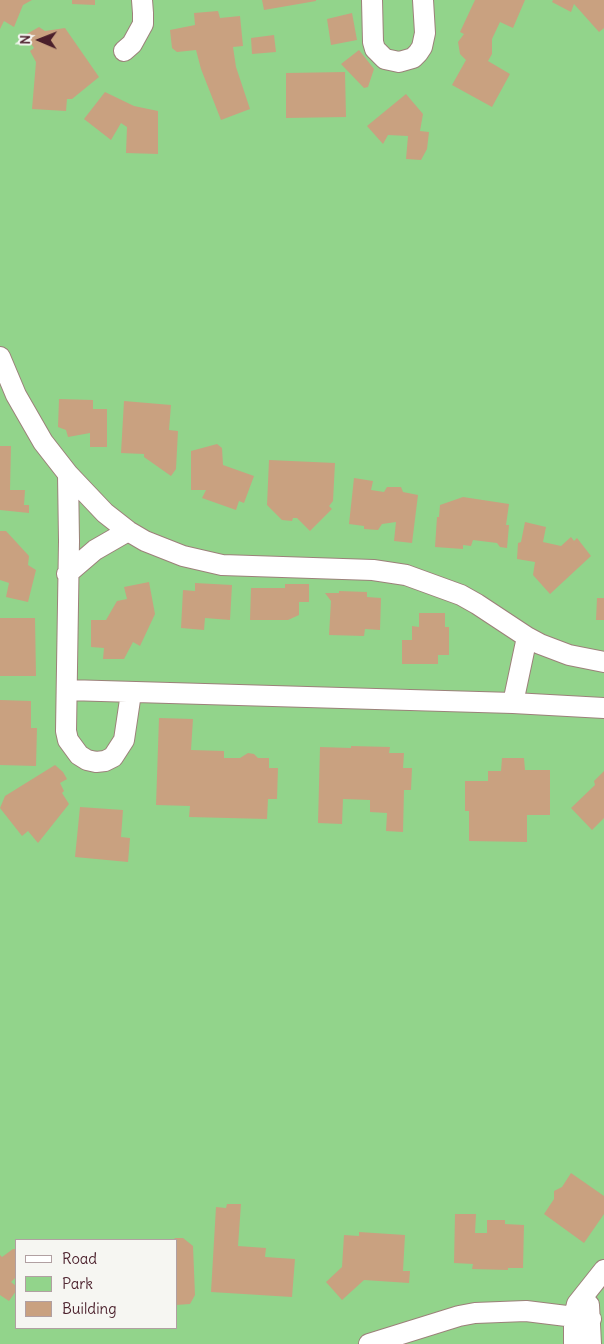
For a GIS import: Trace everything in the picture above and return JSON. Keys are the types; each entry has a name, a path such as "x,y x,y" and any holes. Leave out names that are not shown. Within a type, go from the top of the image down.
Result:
{"street":[{"path":"124,51 138,34 143,24 142,0"},
{"path":"372,0 376,49 385,59 399,62 413,58 422,47 425,32 423,0"},
{"path":"0,357 16,395 43,442 68,474 105,513 128,531 164,549 222,565 373,570 406,575 461,595 527,638 569,655 604,662"},
{"path":"68,474 66,732 68,740 79,756 96,762 114,757 124,740 130,693"},
{"path":"67,574 95,550 128,531"},
{"path":"513,703 527,638"},
{"path":"67,690 513,703 604,708"},
{"path":"591,1344 577,1304 604,1270"},
{"path":"369,1344 458,1316 475,1313 526,1311 582,1318"},
{"path":"574,1344 582,1318"}],"green space":[{"path":"0,0 604,0 604,1344 0,1344"}],"building":[{"path":"0,0 32,0 23,5 14,27 4,21 0,29"},
{"path":"72,0 95,0 95,5 72,4"},
{"path":"262,0 316,0 316,1 264,10"},
{"path":"475,0 525,0 513,28 500,22 492,39 492,54 488,61 510,74 492,107 452,85 466,60 460,54 458,42 464,34 460,32"},
{"path":"553,0 604,0 604,28 599,32 574,4 571,12 552,2"},
{"path":"218,11 220,18 240,16 243,46 233,47 236,67 250,109 221,120 201,69 196,50 177,52 172,48 170,30 195,25 194,13"},
{"path":"352,13 357,40 331,45 327,19"},
{"path":"39,27 45,31 65,28 99,77 72,99 67,99 66,111 32,109 36,62 30,51 34,48 25,35"},
{"path":"274,35 276,52 252,54 251,38"},
{"path":"359,50 374,69 368,87 364,88 341,64"},
{"path":"345,72 346,117 286,118 286,73"},
{"path":"105,92 134,106 158,111 158,154 126,153 127,127 121,123 111,140 84,119"},
{"path":"406,94 423,114 420,131 429,132 427,149 421,160 406,159 408,136 388,135 383,144 367,126"},
{"path":"59,399 93,400 93,409 107,409 107,447 90,447 90,433 68,437 66,430 58,427"},
{"path":"124,401 171,405 169,430 178,431 176,469 171,476 144,457 144,454 121,453"},
{"path":"217,444 222,448 223,465 254,476 244,503 239,501 236,510 202,498 206,490 191,490 191,451"},
{"path":"0,446 11,446 10,490 25,490 24,505 29,505 29,513 0,510"},
{"path":"269,460 335,463 333,501 329,506 332,509 310,531 297,518 293,518 292,521 282,520 267,505"},
{"path":"354,478 373,481 371,490 384,492 387,487 401,487 403,492 418,495 412,543 394,541 396,522 382,524 378,530 364,529 364,526 349,524"},
{"path":"463,497 509,504 506,525 509,525 507,548 500,547 497,543 473,540 471,546 463,545 463,549 435,547 437,517 439,517 440,505"},
{"path":"525,522 546,527 543,542 561,546 571,537 574,541 577,538 591,556 550,594 533,575 535,562 517,559 518,543 521,542"},
{"path":"0,531 6,531 29,556 28,565 36,570 28,602 6,597 9,583 0,580"},
{"path":"149,582 155,614 140,646 133,642 124,659 103,659 104,648 91,647 91,620 106,620 117,601 127,599 124,587"},
{"path":"195,583 232,585 230,620 205,618 204,630 181,628 183,590 195,591"},
{"path":"285,584 309,584 309,602 299,602 299,615 288,620 250,620 251,588 285,588"},
{"path":"339,591 367,592 367,597 381,598 380,630 365,629 364,636 329,635 331,601 325,593 339,593"},
{"path":"597,598 604,598 604,620 596,620"},
{"path":"419,613 445,613 445,627 449,627 449,655 438,655 438,664 402,664 402,640 412,640 412,626 419,627"},
{"path":"0,618 35,618 36,676 0,676"},
{"path":"0,700 31,701 31,728 37,728 36,766 0,765"},
{"path":"159,718 193,719 191,750 224,751 224,758 240,758 248,753 254,754 258,758 269,758 269,768 278,768 277,799 268,799 267,819 189,817 190,806 156,805"},
{"path":"351,746 390,747 389,753 404,753 403,768 412,768 411,790 404,790 403,832 386,831 387,813 370,812 370,800 343,799 342,824 318,823 320,747 351,748"},
{"path":"502,758 524,758 525,770 550,770 550,815 527,815 527,842 469,841 469,811 465,811 465,781 488,781 488,771 501,771"},
{"path":"55,765 63,772 67,779 60,783 64,791 62,793 69,804 38,843 28,831 22,836 0,808 5,796"},
{"path":"604,771 604,818 592,830 571,808 595,785 594,781"},
{"path":"80,807 123,810 121,837 130,838 128,862 75,857"},
{"path":"571,1173 604,1196 604,1214 584,1243 544,1214 554,1199 554,1191 562,1187"},
{"path":"227,1204 241,1204 238,1246 266,1248 265,1257 295,1259 292,1297 211,1292 216,1207 226,1208"},
{"path":"455,1214 476,1214 475,1233 487,1233 487,1220 505,1220 505,1224 524,1225 523,1268 508,1268 508,1270 472,1269 473,1264 454,1263"},
{"path":"359,1232 405,1235 403,1271 410,1271 409,1283 364,1280 342,1300 326,1282 342,1267 344,1235 359,1236"},
{"path":"183,1238 193,1246 195,1295 190,1304 178,1305 178,1239 174,1239"},
{"path":"15,1249 15,1278 11,1282 15,1285 15,1292 9,1301 0,1295 0,1255 2,1257"}]}
